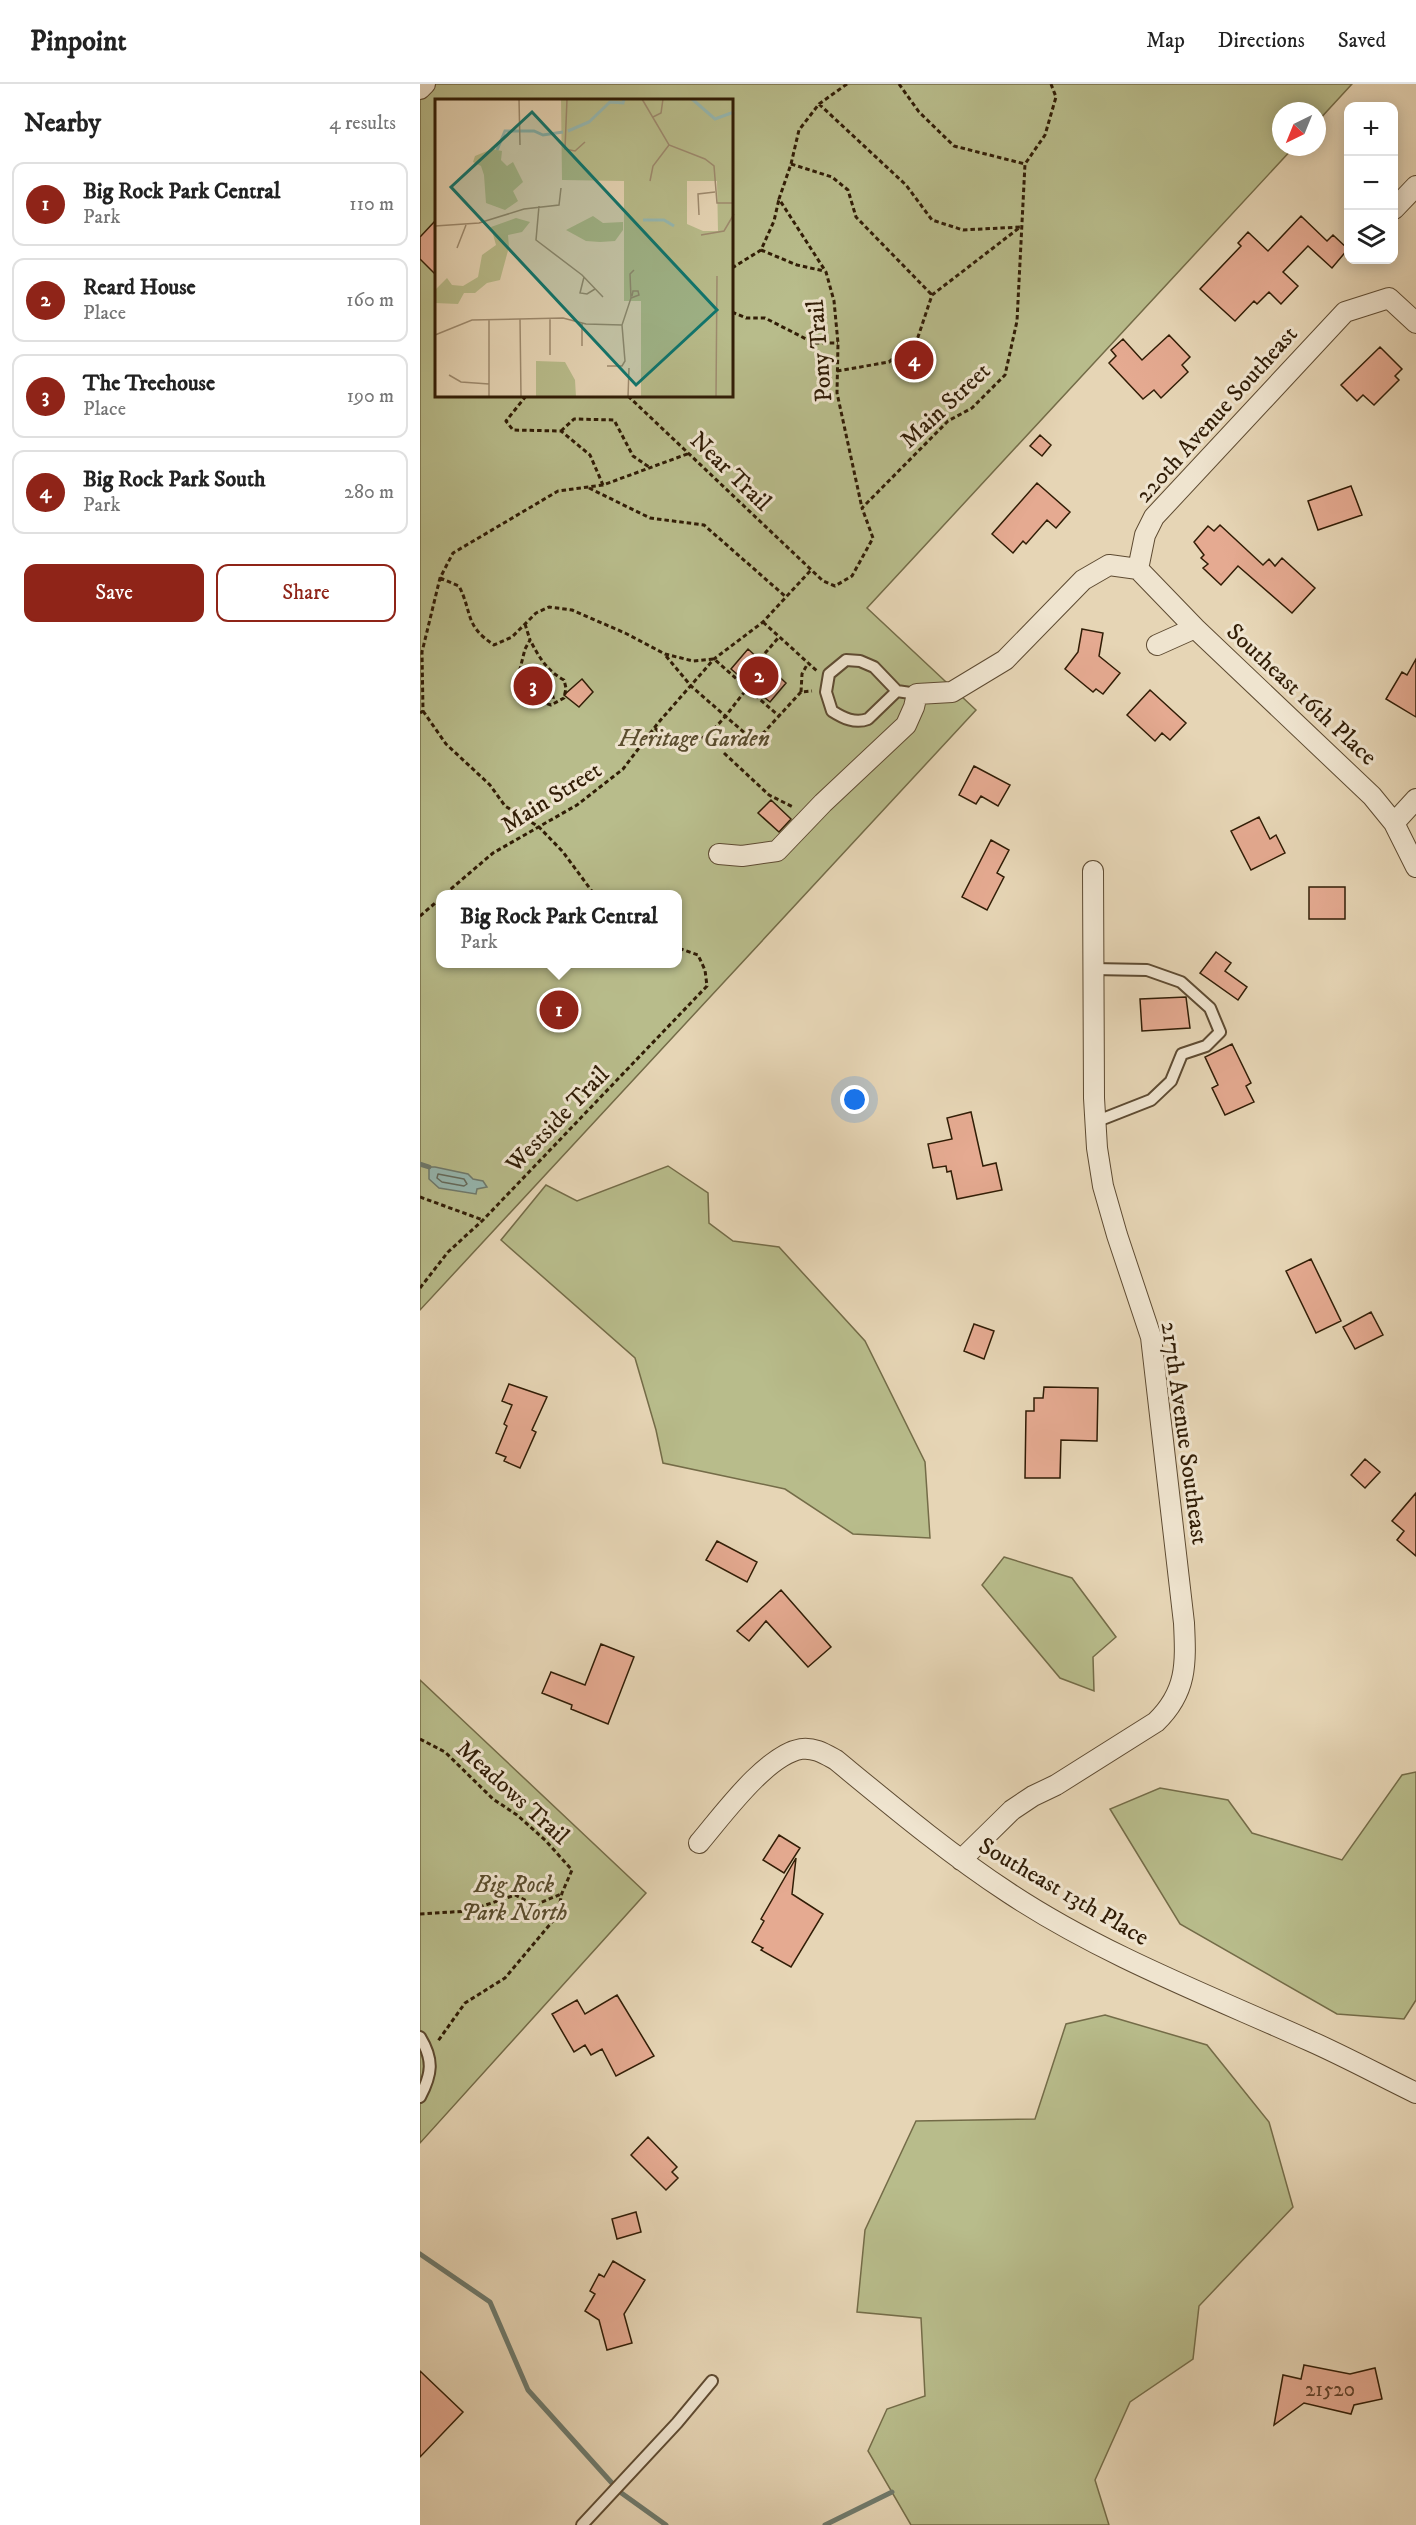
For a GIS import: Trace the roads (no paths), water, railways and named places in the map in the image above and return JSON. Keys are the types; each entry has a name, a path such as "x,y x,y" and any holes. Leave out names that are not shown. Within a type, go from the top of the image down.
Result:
{"street":[{"path":"420,89 425,84"},
{"path":"1398,205 1416,186"},
{"name":"220th Avenue Southeast","path":"1138,569 1145,535 1154,517 1344,312 1389,298 1416,323"},
{"path":"719,854 742,856 777,851 906,725 917,694 952,692 1005,660 1083,580 1100,570 1109,565 1138,569"},
{"name":"Southeast 16th Place","path":"1138,569 1195,628 1372,796 1394,823 1416,867"},
{"path":"1157,645 1195,628"},
{"path":"1394,823 1416,799"},
{"name":"217th Avenue Southeast","path":"961,1860 1012,1810 1156,1722 1176,1698 1186,1661 1184,1623 1150,1338 1103,1186 1095,1122 1093,871"},
{"name":"Southeast 13th Place","path":"699,1843 769,1764 785,1754 802,1749 819,1750 836,1760 961,1860 1010,1894 1093,1941 1175,1983 1311,2042 1416,2093"}],"lane":[{"path":"897,691 868,719 862,721 845,719 832,711 826,692 829,674 846,660 860,661 874,667 897,691 917,694"},
{"path":"1093,969 1147,970 1181,982 1210,1008 1220,1032 1206,1046 1182,1054 1171,1081 1151,1100 1095,1122"},
{"path":"420,2037 429,2052 430,2078 420,2097"},
{"path":"582,2525 712,2381"}],"water":[{"path":"429,1167 468,1174 473,1179 483,1181 487,1187 477,1189 476,1194 439,1188 429,1179"}],"waterway":[{"path":"420,1164 429,1167"},
{"path":"420,2254 490,2302 528,2390 620,2492 666,2525"},
{"path":"825,2525 892,2492"}],"place":[{"name":"Big Rock Park South","path":"914,360"},
{"name":"Reard House","path":"759,676"},
{"name":"The Treehouse","path":"533,686"},
{"name":"Big Rock Park Central","path":"559,1010"}],"park label":[{"name":"Heritage Garden","path":"694,738"},
{"name":"Big Rock Park North","path":"514,1898"}]}
